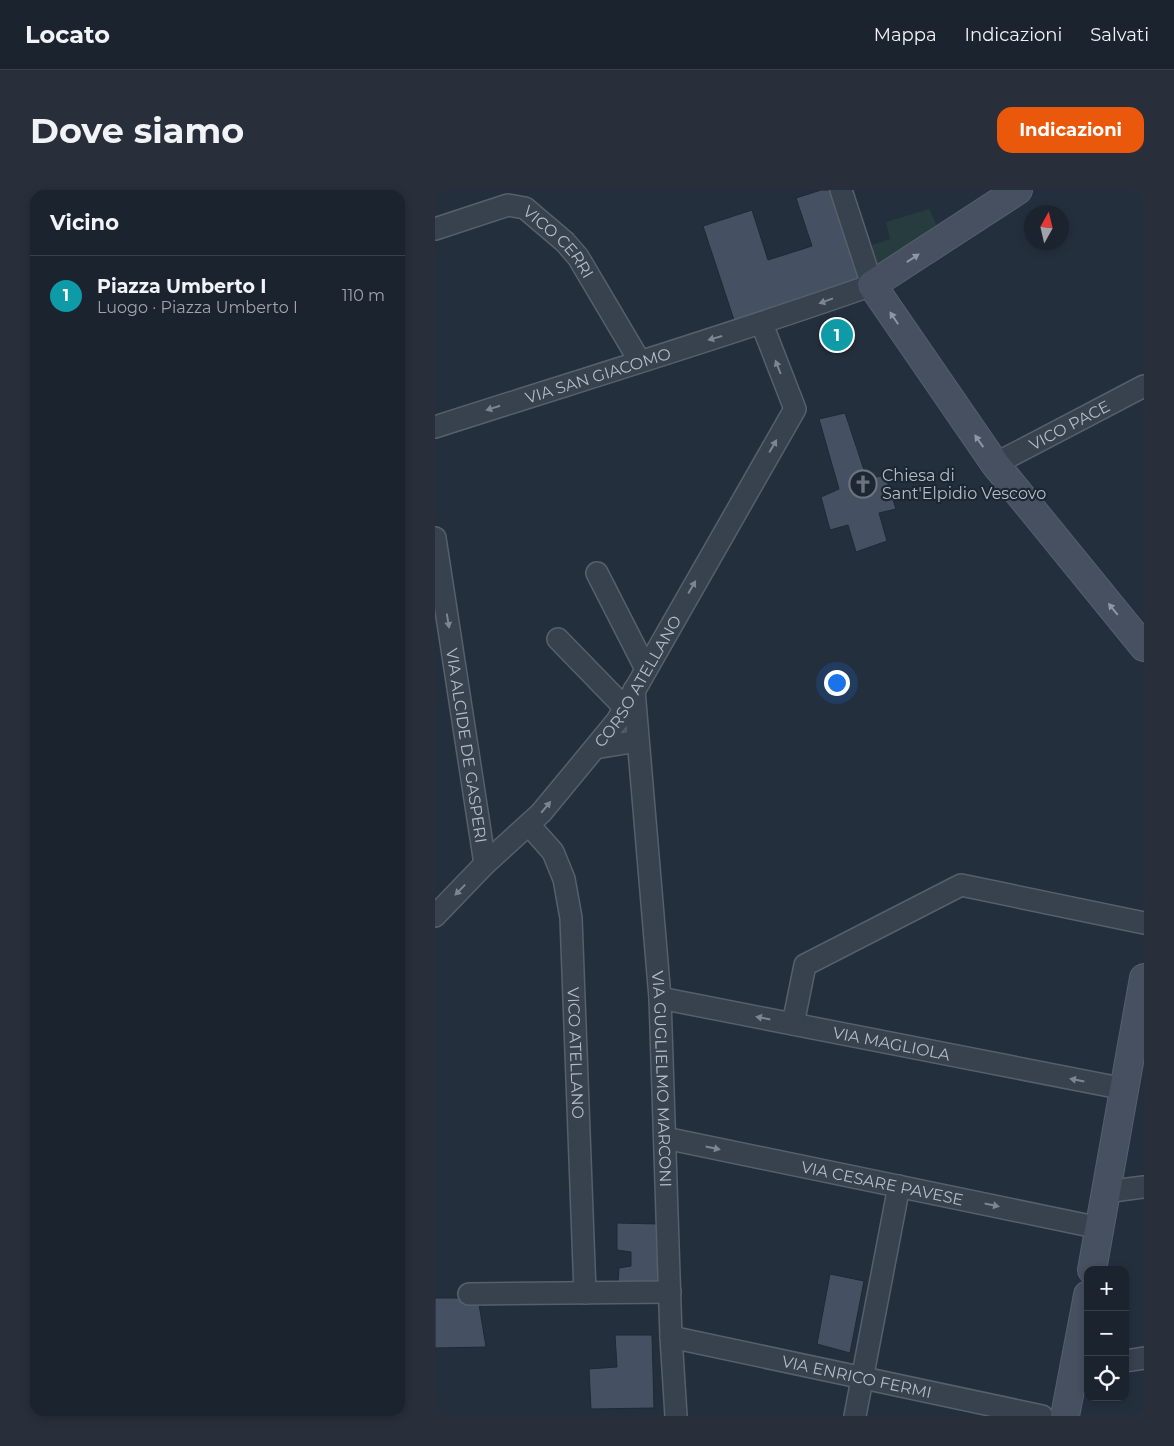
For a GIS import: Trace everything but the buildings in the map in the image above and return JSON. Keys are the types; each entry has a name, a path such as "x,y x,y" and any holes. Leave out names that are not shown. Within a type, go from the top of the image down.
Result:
{"street":[{"path":"841,190 872,284 916,351 995,464 1144,647"},
{"path":"872,284 1018,190"},
{"name":"VICO CERRI","path":"435,229 508,205 518,205 525,208 565,242 578,258 639,360"},
{"name":"VIA SAN GIACOMO","path":"435,428 639,360 762,324 872,284"},
{"name":"CORSO ATELLANO","path":"435,916 485,864 529,825 617,722 795,409 762,324"},
{"name":"VICO PACE","path":"995,464 1144,386"},
{"name":"VIA ALCIDE DE GASPERI","path":"435,538 485,864"},
{"path":"597,573 646,670"},
{"path":"558,639 629,699"},
{"name":"VIA GUGLIELMO MARCONI","path":"629,699 638,741 660,998 671,1337 676,1416"},
{"path":"595,748 638,741"},
{"name":"VICO ATELLANO","path":"529,825 553,852 564,879 571,918 585,1293"},
{"path":"793,1024 805,965 961,885 1144,923"},
{"path":"1094,1266 1105,1192 1144,978"},
{"name":"VIA MAGLIOLA","path":"660,998 1125,1089"},
{"name":"VIA CESARE PAVESE","path":"665,1138 1100,1228"},
{"path":"855,1416 899,1186"},
{"path":"1105,1192 1144,1187"},
{"path":"469,1294 670,1292"},
{"path":"1065,1416 1081,1366 1086,1311"},
{"name":"VIA ENRICO FERMI","path":"671,1337 1042,1416"},
{"path":"1129,1360 1144,1358"}],"green space":[{"path":"929,209 942,236 877,278 866,247 890,239 886,222"}],"place":[{"name":"Piazza Umberto I","path":"837,335"},
{"name":"Chiesa di Sant'Elpidio Vescovo","path":"863,484"}]}
